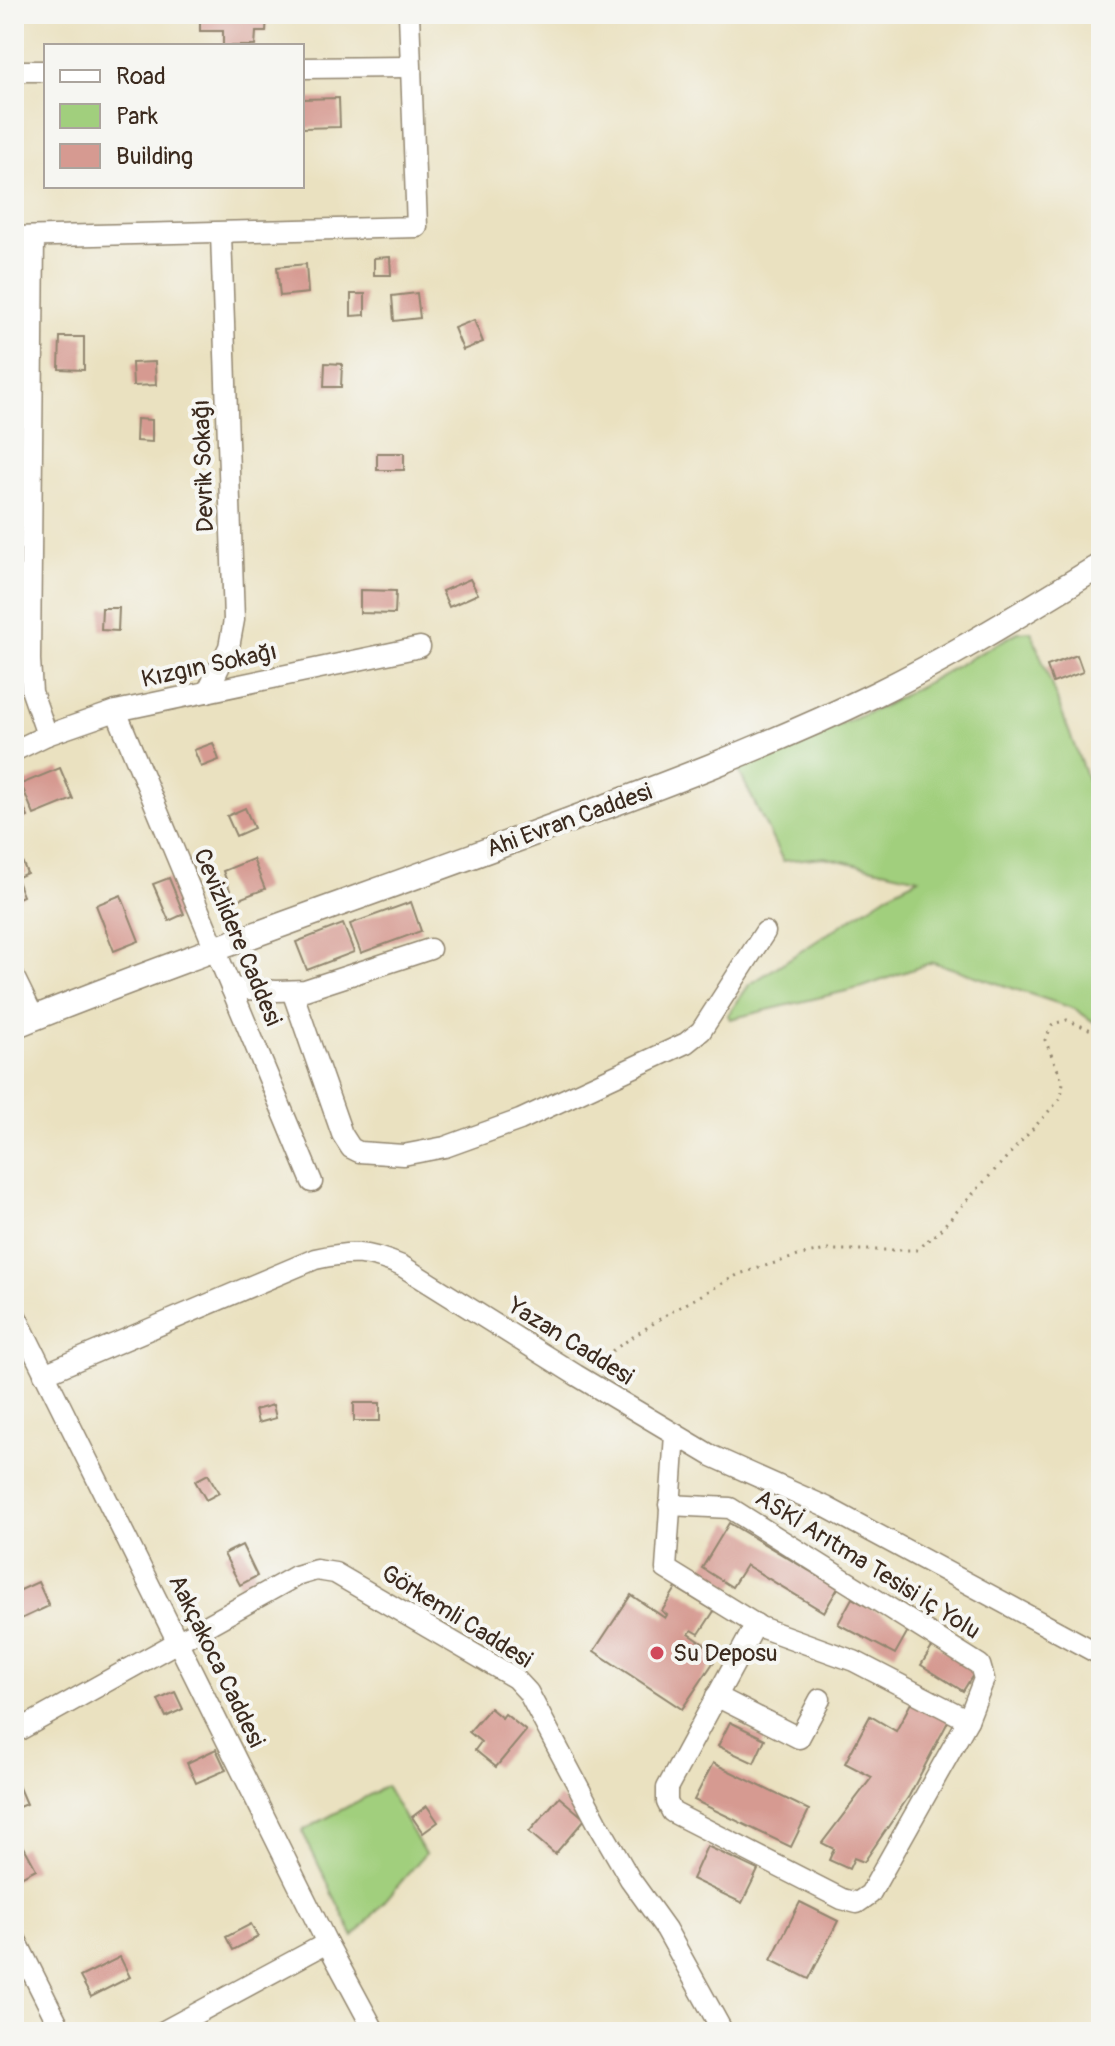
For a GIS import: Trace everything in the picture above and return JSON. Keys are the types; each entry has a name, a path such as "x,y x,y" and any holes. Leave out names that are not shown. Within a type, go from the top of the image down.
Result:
{"main road":[{"name":"Ahi Evran Caddesi","path":"24,1022 214,947 604,808 784,736 946,657 1101,565"}],"street":[{"path":"47,735 32,692 30,660 24,237 417,227 409,14"},
{"path":"304,68 409,67"},
{"path":"14,71 44,71"},
{"name":"Devrik Sokağı","path":"207,692 229,647 234,620 221,234"},
{"name":"Kızgın Sokağı","path":"14,751 47,735 116,711 420,647"},
{"name":"Cevizlidere Caddesi","path":"116,711 312,1182"},
{"path":"292,991 342,1134 351,1148 359,1152 403,1155 445,1147 520,1120 686,1043 701,1031 765,932"},
{"path":"231,988 305,990 430,949"},
{"path":"14,977 24,1022"},
{"name":"Yazan Caddesi","path":"44,1374 315,1259 348,1252 380,1257 402,1266 712,1456 826,1507 1101,1655"},
{"name":"Aakçakoca Caddesi","path":"14,1312 327,1943 375,2032"},
{"path":"675,1434 666,1569 756,1624 854,1661 968,1720"},
{"name":"ASKİ Arıtma Tesisi İç Yolu","path":"669,1505 730,1508 980,1665 984,1679 968,1720 870,1894 857,1903 842,1899 672,1812 667,1802 667,1788 756,1624"},
{"name":"Görkemli Caddesi","path":"14,1733 296,1576 316,1570 335,1573 515,1678 528,1692 630,1879 666,1929 723,2032"},
{"path":"716,1696 799,1738 820,1699"},
{"path":"14,1936 62,2032"},
{"path":"162,2032 327,1943"}],"path":[{"path":"576,1375 666,1315 739,1274 827,1250 916,1250 938,1232 1061,1098 1063,1082 1045,1040 1053,1024 1067,1020 1101,1034"}],"green space":[{"path":"1031,631 1101,816 1101,1027 1075,1009 933,962 863,987 730,1019 728,1015 749,985 895,890 919,878 824,857 783,861 738,769 884,706 1018,632"},
{"path":"386,1786 425,1854 354,1937 302,1831"}],"building":[{"path":"200,14 267,14 266,32 256,32 255,44 223,44 223,31 200,31"},
{"path":"339,98 340,127 304,128 304,99"},
{"path":"390,257 391,275 374,275 374,258"},
{"path":"306,264 308,293 280,296 277,267"},
{"path":"417,293 420,318 394,321 392,296"},
{"path":"351,294 365,294 365,315 351,316"},
{"path":"474,320 483,342 463,350 454,328"},
{"path":"60,337 84,337 84,370 59,369"},
{"path":"155,362 156,385 133,386 132,363"},
{"path":"325,363 342,364 341,387 324,387"},
{"path":"137,419 152,420 152,442 136,441"},
{"path":"377,453 404,453 404,470 377,470"},
{"path":"470,579 478,594 449,607 442,591"},
{"path":"360,590 396,591 395,614 360,613"},
{"path":"102,608 119,608 118,631 101,630"},
{"path":"1077,655 1083,672 1053,683 1047,666"},
{"path":"213,743 219,760 201,767 194,750"},
{"path":"60,768 73,799 34,815 21,784"},
{"path":"17,792 28,817 14,823 14,793"},
{"path":"245,808 254,828 236,836 227,816"},
{"path":"14,842 27,873 16,878 23,896 14,900"},
{"path":"253,859 265,889 234,901 223,871"},
{"path":"169,878 184,914 169,921 153,884"},
{"path":"121,895 139,941 114,951 96,905"},
{"path":"411,902 421,931 361,953 350,924"},
{"path":"343,924 354,952 307,970 296,942"},
{"path":"354,1403 380,1403 380,1421 354,1421"},
{"path":"273,1405 276,1418 258,1423 255,1410"},
{"path":"208,1474 219,1493 206,1500 195,1481"},
{"path":"729,1523 838,1588 824,1612 746,1565 732,1587 702,1568"},
{"path":"242,1545 257,1576 240,1585 224,1554"},
{"path":"38,1582 49,1606 21,1619 14,1604 14,1593"},
{"name":"Su Deposu","path":"676,1588 714,1611 699,1634 692,1630 689,1634 719,1654 682,1709 594,1651 631,1595 665,1618 667,1615 662,1611"},
{"path":"852,1598 909,1629 895,1654 838,1624"},
{"path":"934,1644 976,1670 963,1691 921,1665"},
{"path":"175,1692 183,1709 166,1717 158,1700"},
{"path":"913,1699 950,1718 909,1796 864,1862 854,1858 849,1869 829,1860 834,1849 822,1843 872,1777 845,1763 870,1716 896,1731"},
{"path":"490,1708 502,1718 505,1714 526,1731 496,1767 475,1750 481,1742 469,1732"},
{"path":"730,1722 765,1739 754,1763 718,1746"},
{"path":"216,1749 226,1770 196,1783 187,1763"},
{"path":"713,1763 809,1810 791,1847 694,1800"},
{"path":"14,1776 26,1804 14,1809"},
{"path":"559,1797 585,1819 555,1854 529,1832"},
{"path":"427,1806 438,1822 423,1833 412,1817"},
{"path":"707,1846 758,1870 742,1903 692,1879"},
{"path":"24,1847 36,1869 15,1880 14,1853"},
{"path":"800,1902 838,1921 809,1979 771,1960"},
{"path":"251,1924 258,1937 233,1950 226,1937"},
{"path":"120,1957 130,1977 91,1997 80,1977"}],"place":[{"name":"Su Deposu","path":"657,1653"}]}
